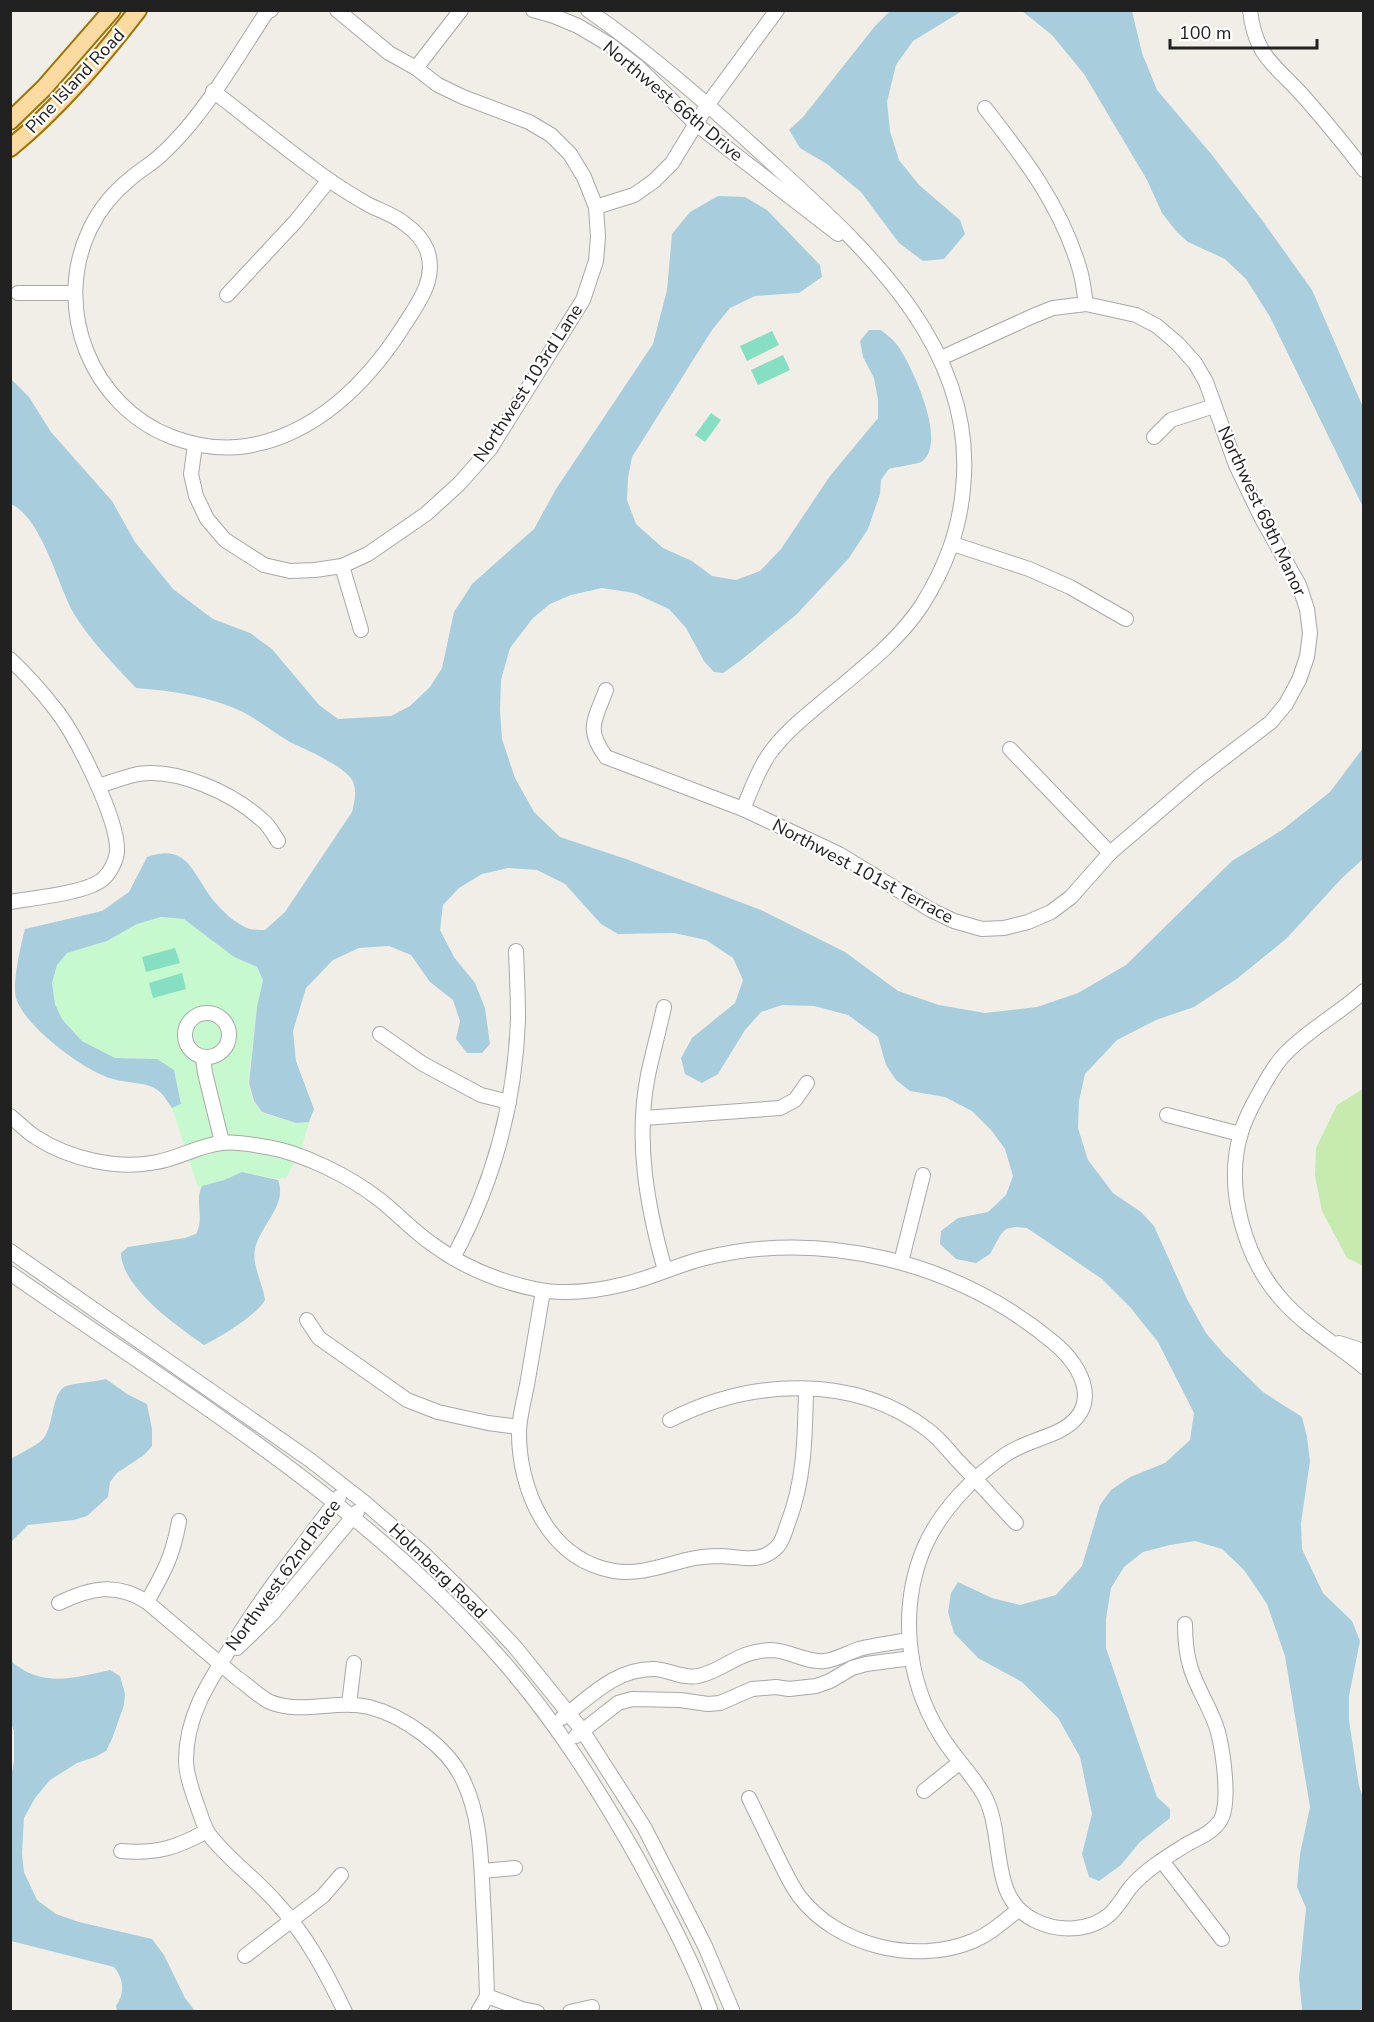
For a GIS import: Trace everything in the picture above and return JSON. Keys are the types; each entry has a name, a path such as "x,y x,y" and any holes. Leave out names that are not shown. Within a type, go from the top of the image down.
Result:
{"main road":[{"name":"Pine Island Road","path":"10,121 44,88 112,10"},
{"name":"Pine Island Road","path":"10,148 58,104 138,10"}],"street":[{"path":"213,91 329,180 366,203 402,221 421,238 428,253 430,270 426,289 387,350 361,383 335,406 303,426 247,446 195,446 144,425 100,381 85,352 74,293 79,257 90,228 105,204 128,180 161,155 188,127 266,14 271,10"},
{"name":"Northwest 103rd Lane","path":"195,446 191,474 196,496 207,519 225,540 264,565 290,571 342,567 368,554 426,514 459,484 490,449 583,300 596,261 598,237 596,207 584,177 570,154 551,135 529,122 438,85 416,68 389,53 337,10"},
{"path":"416,68 461,10"},
{"name":"Northwest 66th Drive","path":"533,10 578,26 610,45 638,67 696,124 814,217 862,250"},
{"name":"Northwest 66th Drive","path":"588,10 650,55 708,104 823,209 862,250 896,289 941,358 954,392 963,429 965,471 961,513 953,544 939,574 920,606 897,635 792,728 769,753 742,809"},
{"path":"1250,10 1251,24 1265,57 1303,95 1364,170"},
{"path":"596,207 634,195 654,181 672,163 708,104 769,13"},
{"path":"941,358 1033,316 1053,309 1086,304 1080,269 1052,200 1032,168 985,108"},
{"path":"227,295 296,221 329,180"},
{"path":"18,293 74,293"},
{"name":"Northwest 69th Manor","path":"1086,304 1136,315 1157,326 1195,363 1206,382 1236,465 1299,585 1307,609 1310,633 1307,657"},
{"path":"1154,437 1171,420 1215,406"},
{"path":"953,544 1029,569 1126,619"},
{"path":"342,567 361,630"},
{"name":"Northwest 101st Terrace","path":"606,690 593,727 595,743 606,757 742,809 839,854 931,910 954,921 982,928 1004,928 1028,922 1051,912 1071,897 1110,853 1199,777 1271,722 1286,704 1299,680 1307,657"},
{"path":"10,659 31,678 58,712 98,786 116,838 117,853 112,868 103,879 91,887 10,902"},
{"path":"1010,749 1110,853"},
{"path":"98,786 139,774 161,774 185,778 206,785 249,810 263,820 278,841"},
{"path":"453,1258 470,1226 487,1184 503,1133 514,1071 518,1019 516,951"},
{"path":"1364,991 1287,1051 1271,1072 1240,1134 1236,1162 1241,1222 1250,1251 1265,1278 1283,1301 1305,1321 1364,1367"},
{"path":"664,1007 648,1077 643,1150 645,1184 652,1225 665,1270"},
{"path":"380,1034 423,1064 471,1090 509,1102"},
{"path":"203,1057 206,1079 222,1142"},
{"path":"644,1118 780,1108 795,1100 807,1083"},
{"path":"1167,1115 1240,1134"},
{"path":"10,1116 34,1136 61,1150 90,1160 125,1165 156,1162 222,1142 280,1149 346,1178 377,1197 428,1242 482,1274 543,1291 578,1291 624,1284 704,1258 802,1247 850,1252 901,1262 941,1275 1022,1317 1059,1347 1077,1366 1084,1384 1085,1399 1081,1410 1061,1431 1008,1452 975,1479 936,1524 922,1552 914,1582 909,1640 915,1677 925,1707 939,1733 986,1800 997,1836 1000,1872 1006,1891 1018,1910 1035,1921 1054,1928 1070,1929 1089,1925 1107,1916 1120,1903 1130,1887 1187,1844 1208,1834 1219,1823 1226,1808 1227,1794 1218,1731 1191,1669 1185,1648 1185,1624"},
{"path":"901,1262 924,1176"},
{"name":"Holmberg Road","path":"10,1251 302,1454 364,1502 423,1553 471,1600 515,1647 582,1731 644,1827 705,1946 733,2012"},
{"name":"Holmberg Road","path":"10,1273 255,1442 335,1502 408,1565 494,1651 567,1743 626,1838 687,1954 711,2012"},
{"path":"543,1291 519,1427 520,1458 526,1487 537,1512 552,1534 572,1553 595,1567 617,1571 644,1570 696,1558 722,1556 754,1559 767,1556 778,1546 784,1535 800,1487 805,1453 806,1389"},
{"path":"307,1320 319,1338 407,1400 438,1412 519,1427"},
{"path":"1331,1341 1364,1351"},
{"path":"670,1420 694,1407 731,1395 768,1389 840,1392 874,1400 908,1416 930,1432 1016,1523"},
{"name":"Northwest 62nd Place","path":"345,2012 327,1975 292,1921 275,1900 230,1858 207,1831 190,1785 186,1761 189,1735 203,1690 258,1604 346,1488"},
{"name":"Northwest 62nd Place","path":"220,1664 272,1614 364,1502"},
{"path":"147,1602 167,1568 175,1547 179,1521"},
{"path":"59,1603 77,1594 102,1588 134,1594 147,1602 267,1701 286,1707 349,1704 369,1707 394,1716 416,1729 441,1749 463,1779 473,1805 479,1834 487,1996 478,2012"},
{"path":"553,1725 607,1683 631,1672 656,1669 683,1676 695,1676 709,1673 745,1653 771,1650 824,1662 862,1648 909,1640"},
{"path":"567,1743 618,1703 632,1699 654,1698 708,1704 720,1703 752,1689 816,1686 852,1668 912,1658"},
{"path":"349,1704 354,1663"},
{"path":"924,1791 959,1763"},
{"path":"749,1798 799,1896 824,1920 851,1937 872,1945 925,1953 972,1941 995,1929 1018,1910"},
{"path":"121,1851 144,1853 164,1850 183,1844 207,1831"},
{"path":"1162,1861 1222,1939"},
{"path":"482,1871 516,1868"},
{"path":"245,1956 323,1896 341,1875"},
{"path":"487,1996 537,2012"},
{"path":"570,2012 592,2007"}],"green space":[{"path":"772,331 779,345 747,361 740,346"},
{"path":"783,355 790,370 758,385 751,370"},
{"path":"711,413 721,420 705,442 695,435"},
{"path":"161,917 184,919 234,957 257,967 263,980 257,1007 248,1083 253,1101 262,1113 295,1123 309,1122 301,1151 286,1178 278,1179 242,1172 198,1187 172,1108 181,1104 174,1070 157,1059 115,1058 82,1041 62,1018 55,1004 52,984 57,965 67,953 107,941 137,924"},
{"path":"175,948 180,963 146,972 142,957"},
{"path":"182,973 186,989 153,998 149,983"},
{"path":"1363,1089 1363,1266 1347,1258 1322,1211 1315,1176 1316,1148 1337,1105"}],"water":[{"path":"890,11 962,11 913,41 896,65 887,102 890,131 899,160 919,185 960,220 965,234 944,259 923,261 899,243 861,192 827,164 800,148 789,130 803,117 875,26"},
{"path":"1022,11 1132,11 1142,53 1157,90 1212,155 1312,290 1363,407 1363,507 1270,317 1246,279 1225,259 1188,242 1176,231 1162,213 1147,180 1084,74 1052,35"},
{"path":"718,196 745,197 767,210 820,265 822,277 799,293 755,296 730,308 712,330 632,457 627,500 636,524 663,548 692,561 712,576 736,580 760,571 781,549 830,476 878,418 874,378 863,357 860,341 869,330 881,330 892,340 898,346 911,370 930,423 929,453 921,462 889,469 881,480 880,494 868,529 849,558 797,614 723,673 714,672 704,661 686,628 669,609 634,593 602,588 571,595 550,604 533,618 510,648 501,680 502,739 515,778 534,812 560,837 626,859 761,910 845,952 898,991 939,1005 985,1013 1037,1007 1078,993 1126,965 1232,861 1282,830 1330,792 1363,748 1363,859 1341,879 1287,938 1238,978 1194,1007 1156,1020 1117,1040 1085,1074 1079,1101 1078,1128 1088,1160 1113,1193 1141,1212 1154,1226 1187,1299 1206,1333 1263,1392 1302,1417 1310,1461 1301,1523 1302,1549 1323,1593 1352,1621 1360,1641 1349,1696 1349,1720 1359,1786 1364,1800 1363,2011 1302,2010 1299,1978 1306,1908 1297,1887 1300,1854 1310,1807 1285,1656 1267,1604 1244,1570 1222,1549 1195,1541 1143,1552 1124,1567 1111,1588 1106,1619 1106,1648 1157,1797 1170,1809 1170,1818 1140,1842 1121,1865 1099,1881 1089,1877 1082,1854 1092,1814 1080,1757 1058,1718 1022,1682 978,1658 954,1633 948,1612 951,1593 958,1582 992,1598 1020,1605 1056,1595 1082,1566 1100,1505 1111,1490 1130,1477 1165,1463 1190,1440 1194,1413 1158,1342 1130,1307 1102,1279 1027,1228 1006,1229 990,1254 976,1263 956,1259 940,1244 941,1231 958,1218 988,1212 1006,1195 1013,1176 1005,1149 991,1130 972,1111 945,1097 910,1091 896,1080 886,1065 878,1037 848,1015 814,1006 782,1005 761,1012 745,1030 718,1074 702,1083 685,1074 681,1058 692,1038 735,1003 743,980 733,958 706,940 674,933 618,934 601,924 565,884 537,870 508,868 482,874 459,888 443,905 440,930 454,957 475,983 485,1008 490,1044 482,1053 467,1053 456,1039 460,1021 453,1000 430,982 411,955 389,946 359,948 333,960 306,988 293,1031 296,1061 314,1109 309,1122 296,1123 262,1112 254,1101 249,1083 257,1007 263,980 257,967 234,957 184,919 161,917 137,924 107,941 67,953 57,965 52,983 55,1004 62,1019 82,1041 115,1058 157,1059 174,1070 181,1104 172,1108 151,1086 119,1081 101,1075 72,1058 43,1034 21,1009 16,998 16,974 25,929 102,911 129,892 147,857 172,854 181,858 195,872 214,901 229,916 247,928 265,930 285,912 352,812 355,794 353,781 345,772 322,757 290,742 243,712 191,695 136,688 95,643 74,614 48,553 32,523 11,504 11,379 29,397 51,432 112,501 135,542 173,589 213,619 250,633 272,649 319,705 338,719 391,716 410,706 430,687 442,668 454,612 472,584 534,529 556,489 653,344 667,290 672,234 690,212"},
{"path":"242,1172 278,1180 280,1189 276,1206 258,1240 254,1256 265,1300 247,1319 204,1345 166,1317 140,1292 130,1279 121,1253 128,1247 185,1238 196,1234 200,1222 199,1198 202,1186"},
{"path":"106,1379 127,1394 147,1404 152,1429 152,1446 144,1455 117,1473 110,1482 108,1497 87,1516 74,1520 28,1525 11,1542 11,1459 43,1439 49,1427 57,1397 64,1387"},
{"path":"11,1661 34,1675 46,1678 71,1678 110,1670 120,1676 125,1694 124,1705 106,1751 77,1763 50,1780 35,1798 24,1818 22,1854 24,1872 37,1900 56,1914 79,1922 152,1939 164,1955 185,1998 195,2011 117,2011 116,2006 121,1996 122,1986 120,1976 114,1967 11,1941 10,1782 14,1761 14,1731 10,1721"}]}
